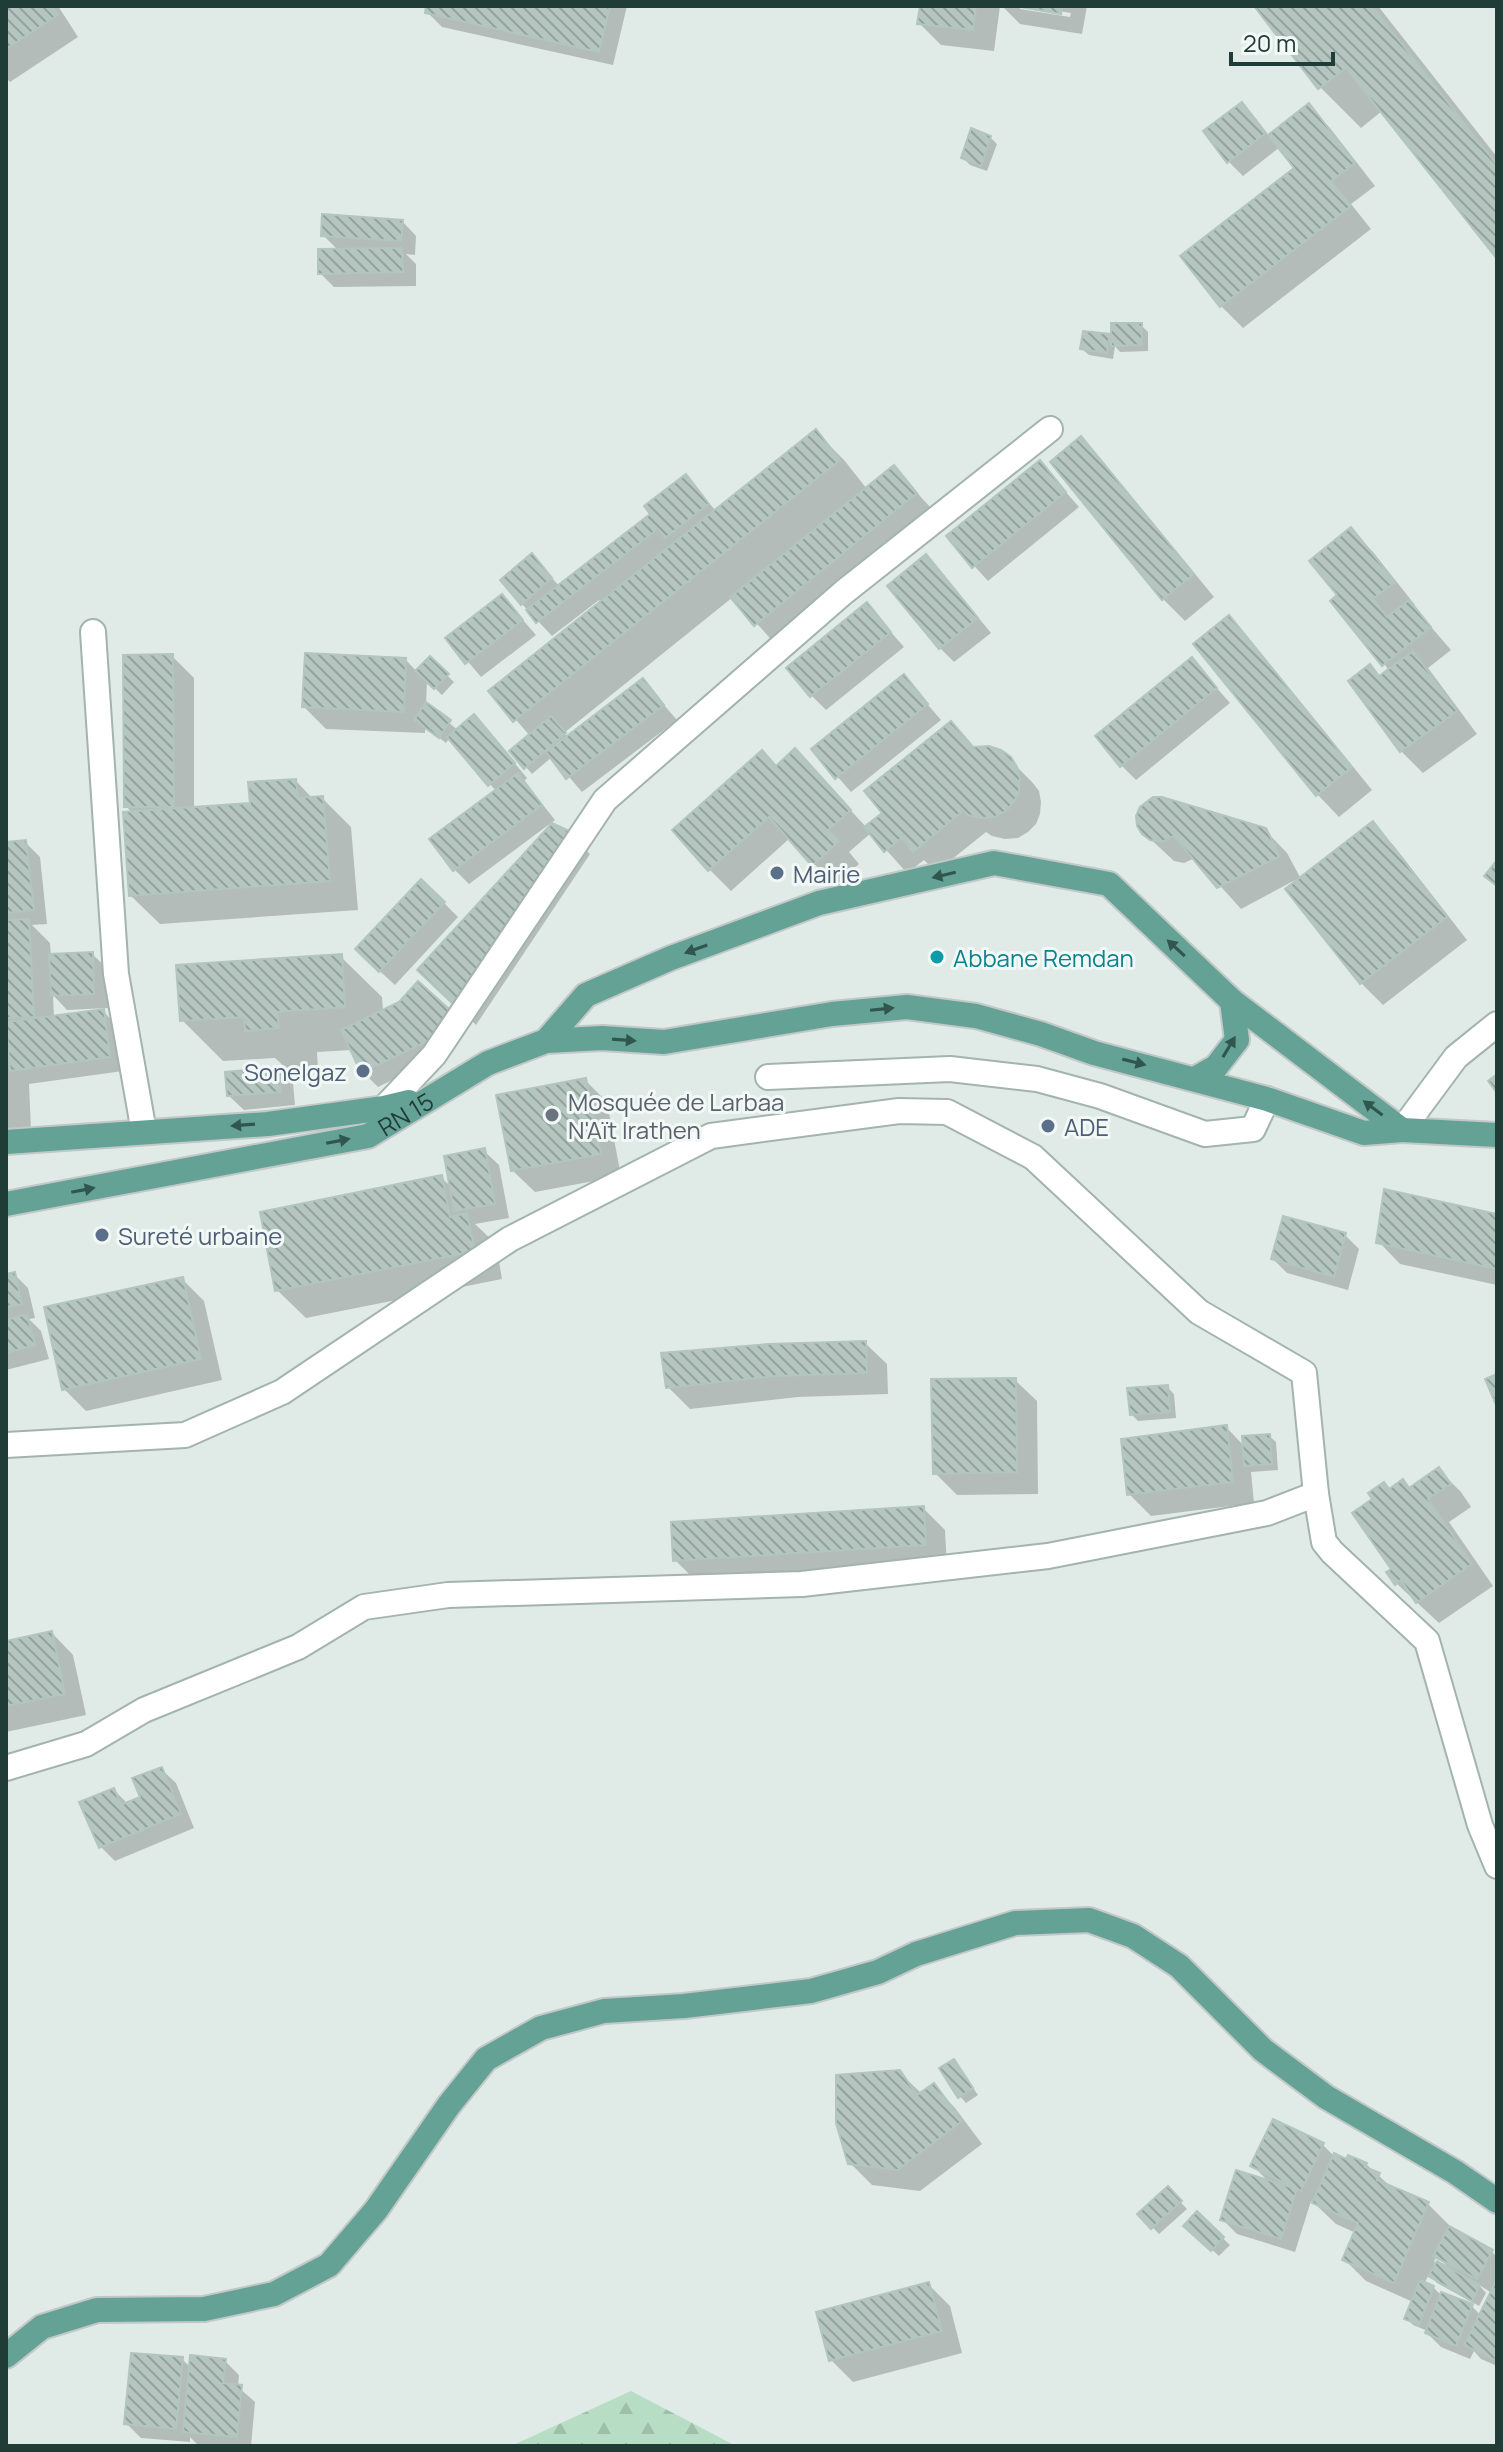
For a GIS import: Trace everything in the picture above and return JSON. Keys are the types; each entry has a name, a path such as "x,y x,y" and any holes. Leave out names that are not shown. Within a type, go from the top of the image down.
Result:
{"main road":[{"name":"RN 15","path":"546,1041 586,995 671,958 819,903 994,863 1109,884 1232,1001 1402,1130"},
{"path":"1195,1079 1216,1067 1237,1040 1232,1001"},
{"name":"RN 15","path":"6,1204 368,1136 488,1063 546,1041 602,1038 664,1042 832,1014 907,1007 976,1016 1094,1053 1267,1099 1364,1133 1402,1130 1497,1135"},
{"name":"RN 15","path":"6,1142 268,1124 384,1108 430,1096"},
{"path":"6,2356 42,2327 97,2310 204,2309 274,2294 329,2265 376,2210 449,2105 486,2059 541,2028 604,2011 684,2006 811,1991 878,1972 916,1954 1015,1923 1089,1920 1133,1936 1179,1966 1263,2050 1326,2097 1455,2172 1497,2201"}],"street":[{"path":"384,1108 434,1055 605,800 844,592 1050,429"},
{"path":"93,632 116,974 144,1132"},
{"path":"1402,1130 1456,1057 1497,1024"},
{"path":"947,1112 950,1069"},
{"path":"768,1077 950,1069 1037,1079 1100,1096 1205,1134 1253,1129 1267,1099"},
{"path":"6,1445 185,1435 282,1392 510,1239 711,1136 899,1111 947,1112 1033,1157 1199,1312 1304,1373 1324,1542 1427,1641 1480,1825 1497,1866"},
{"path":"6,1768 86,1744 144,1710 298,1647 364,1607 448,1595 802,1584 1048,1556 1267,1513 1316,1494"}],"green space":[{"path":"631,2391 736,2446 511,2446"}],"building":[{"path":"6,6 52,6 58,15 6,49"},
{"path":"426,6 610,6 599,52 425,13"},
{"path":"920,6 976,6 973,30 917,24"},
{"path":"1015,6 1062,6 1061,14"},
{"path":"1254,6 1372,6 1497,165 1497,259 1346,68 1318,89"},
{"path":"1242,102 1266,133 1227,163 1203,131"},
{"path":"1309,103 1355,163 1331,181 1351,206 1220,307 1180,256 1294,168 1268,135"},
{"path":"971,128 991,136 981,166 961,158"},
{"path":"322,214 403,220 401,241 321,236"},
{"path":"402,248 403,272 318,274 318,249"},
{"path":"1111,323 1142,323 1142,345 1111,346"},
{"path":"1083,331 1110,334 1107,353 1080,349"},
{"path":"816,429 840,460 513,722 488,691"},
{"path":"1081,436 1194,574 1162,600 1050,462"},
{"path":"1040,460 1066,492 972,568 946,536"},
{"path":"894,465 917,493 754,626 730,597"},
{"path":"686,474 709,504 665,538 658,529 536,623 526,610 650,514 644,506"},
{"path":"1351,527 1395,582 1373,599 1387,617 1409,600 1431,627 1382,666 1330,601 1337,595 1309,561"},
{"path":"532,553 552,578 521,605 500,580"},
{"path":"926,554 978,618 939,649 887,586"},
{"path":"502,594 523,620 465,664 445,638"},
{"path":"867,602 891,632 810,697 786,668"},
{"path":"1229,615 1352,767 1316,796 1193,644"},
{"path":"1413,651 1457,711 1400,752 1348,681 1370,664 1379,676"},
{"path":"305,653 406,658 404,712 302,707"},
{"path":"173,654 174,807 124,807 123,655"},
{"path":"430,656 449,674 434,689 415,671"},
{"path":"1192,657 1217,688 1120,767 1095,736"},
{"path":"904,674 928,704 835,779 811,749"},
{"path":"643,678 664,705 566,779 546,752"},
{"path":"426,702 451,720 439,738 414,720"},
{"path":"474,714 515,763 488,786 447,737"},
{"path":"551,716 566,733 524,769 509,751"},
{"path":"951,721 973,747 989,746 1011,757 1020,779 1014,802 995,817 981,818 963,811 913,852 902,838 884,852 864,827 882,813 864,791"},
{"path":"795,748 851,810 828,830 839,841 812,866 769,817 708,871 672,830 762,750 776,766"},
{"path":"518,773 542,805 453,871 429,839"},
{"path":"296,779 298,798 323,796 330,881 129,896 123,812 250,803 248,782"},
{"path":"1153,797 1266,828 1280,856 1217,888 1174,836 1162,842 1150,840 1142,834 1136,816 1140,807"},
{"path":"1373,821 1447,917 1360,984 1285,889"},
{"path":"552,823 569,831 454,1005 417,970"},
{"path":"26,840 34,910 6,913 6,842"},
{"path":"1497,860 1497,886 1484,876"},
{"path":"421,879 445,902 379,972 355,949"},
{"path":"29,919 34,1017 6,1018 6,920"},
{"path":"93,952 94,994 51,996 49,954"},
{"path":"342,954 345,1007 277,1012 279,1028 245,1031 244,1017 180,1021 176,965"},
{"path":"418,981 450,1010 430,1040 361,1073 341,1030 399,1002"},
{"path":"104,1009 110,1057 10,1071 6,1022"},
{"path":"279,1067 281,1092 227,1096 225,1072"},
{"path":"1497,1074 1497,1093 1488,1081"},
{"path":"586,1078 601,1154 511,1171 496,1095"},
{"path":"485,1148 495,1204 454,1211 444,1156"},
{"path":"442,1175 450,1217 467,1213 475,1251 275,1291 260,1212"},
{"path":"1384,1189 1497,1214 1497,1269 1376,1243"},
{"path":"1283,1216 1346,1233 1334,1277 1271,1259"},
{"path":"15,1272 22,1304 6,1307 6,1274"},
{"path":"183,1277 201,1359 62,1390 44,1307"},
{"path":"27,1314 35,1345 6,1353 6,1320"},
{"path":"866,1341 867,1373 775,1376 666,1388 661,1353 769,1344"},
{"path":"1497,1374 1497,1407 1485,1379"},
{"path":"1016,1378 1017,1472 933,1474 931,1379"},
{"path":"1168,1385 1170,1412 1130,1415 1127,1388"},
{"path":"1227,1425 1233,1482 1127,1495 1121,1439"},
{"path":"1270,1434 1272,1464 1244,1466 1242,1436"},
{"path":"1439,1467 1451,1484 1428,1499 1472,1564 1416,1603 1401,1580 1395,1585 1386,1572 1391,1569 1352,1513 1372,1499 1368,1493 1384,1482 1389,1489 1403,1479 1409,1488"},
{"path":"924,1506 926,1545 673,1561 671,1522"},
{"path":"52,1631 65,1694 6,1706 6,1641"},
{"path":"162,1767 181,1814 99,1848 79,1802 114,1788 121,1805 140,1797 132,1778"},
{"path":"954,2059 973,2088 958,2098 939,2068"},
{"path":"900,2070 917,2095 934,2083 962,2121 898,2170 848,2164 836,2123 836,2075"},
{"path":"1273,2119 1324,2143 1301,2191 1250,2166"},
{"path":"1334,2153 1367,2163 1365,2167 1380,2173 1377,2180 1429,2202 1394,2283 1342,2260 1358,2223 1312,2203"},
{"path":"1236,2170 1297,2189 1281,2239 1220,2220"},
{"path":"1168,2186 1182,2201 1151,2229 1137,2214"},
{"path":"1197,2211 1224,2237 1211,2251 1183,2226"},
{"path":"1449,2226 1493,2250 1477,2279 1433,2256"},
{"path":"1437,2261 1480,2285 1472,2301 1428,2276"},
{"path":"1497,2279 1497,2361 1464,2345"},
{"path":"1420,2280 1434,2286 1419,2325 1404,2319"},
{"path":"929,2282 942,2331 829,2361 816,2312"},
{"path":"1441,2292 1473,2304 1456,2346 1425,2333"},
{"path":"131,2353 183,2357 176,2429 124,2424"},
{"path":"190,2355 226,2359 223,2383 242,2385 237,2437 183,2432"}],"place":[{"name":"Mairie","path":"777,873"},
{"name":"Abbane Remdan","path":"937,957"},
{"name":"Sonelgaz","path":"363,1071"},
{"name":"Mosquée de Larbaa N'Aït Irathen","path":"552,1115"},
{"name":"ADE","path":"1048,1126"},
{"name":"Sureté urbaine","path":"102,1235"}]}
